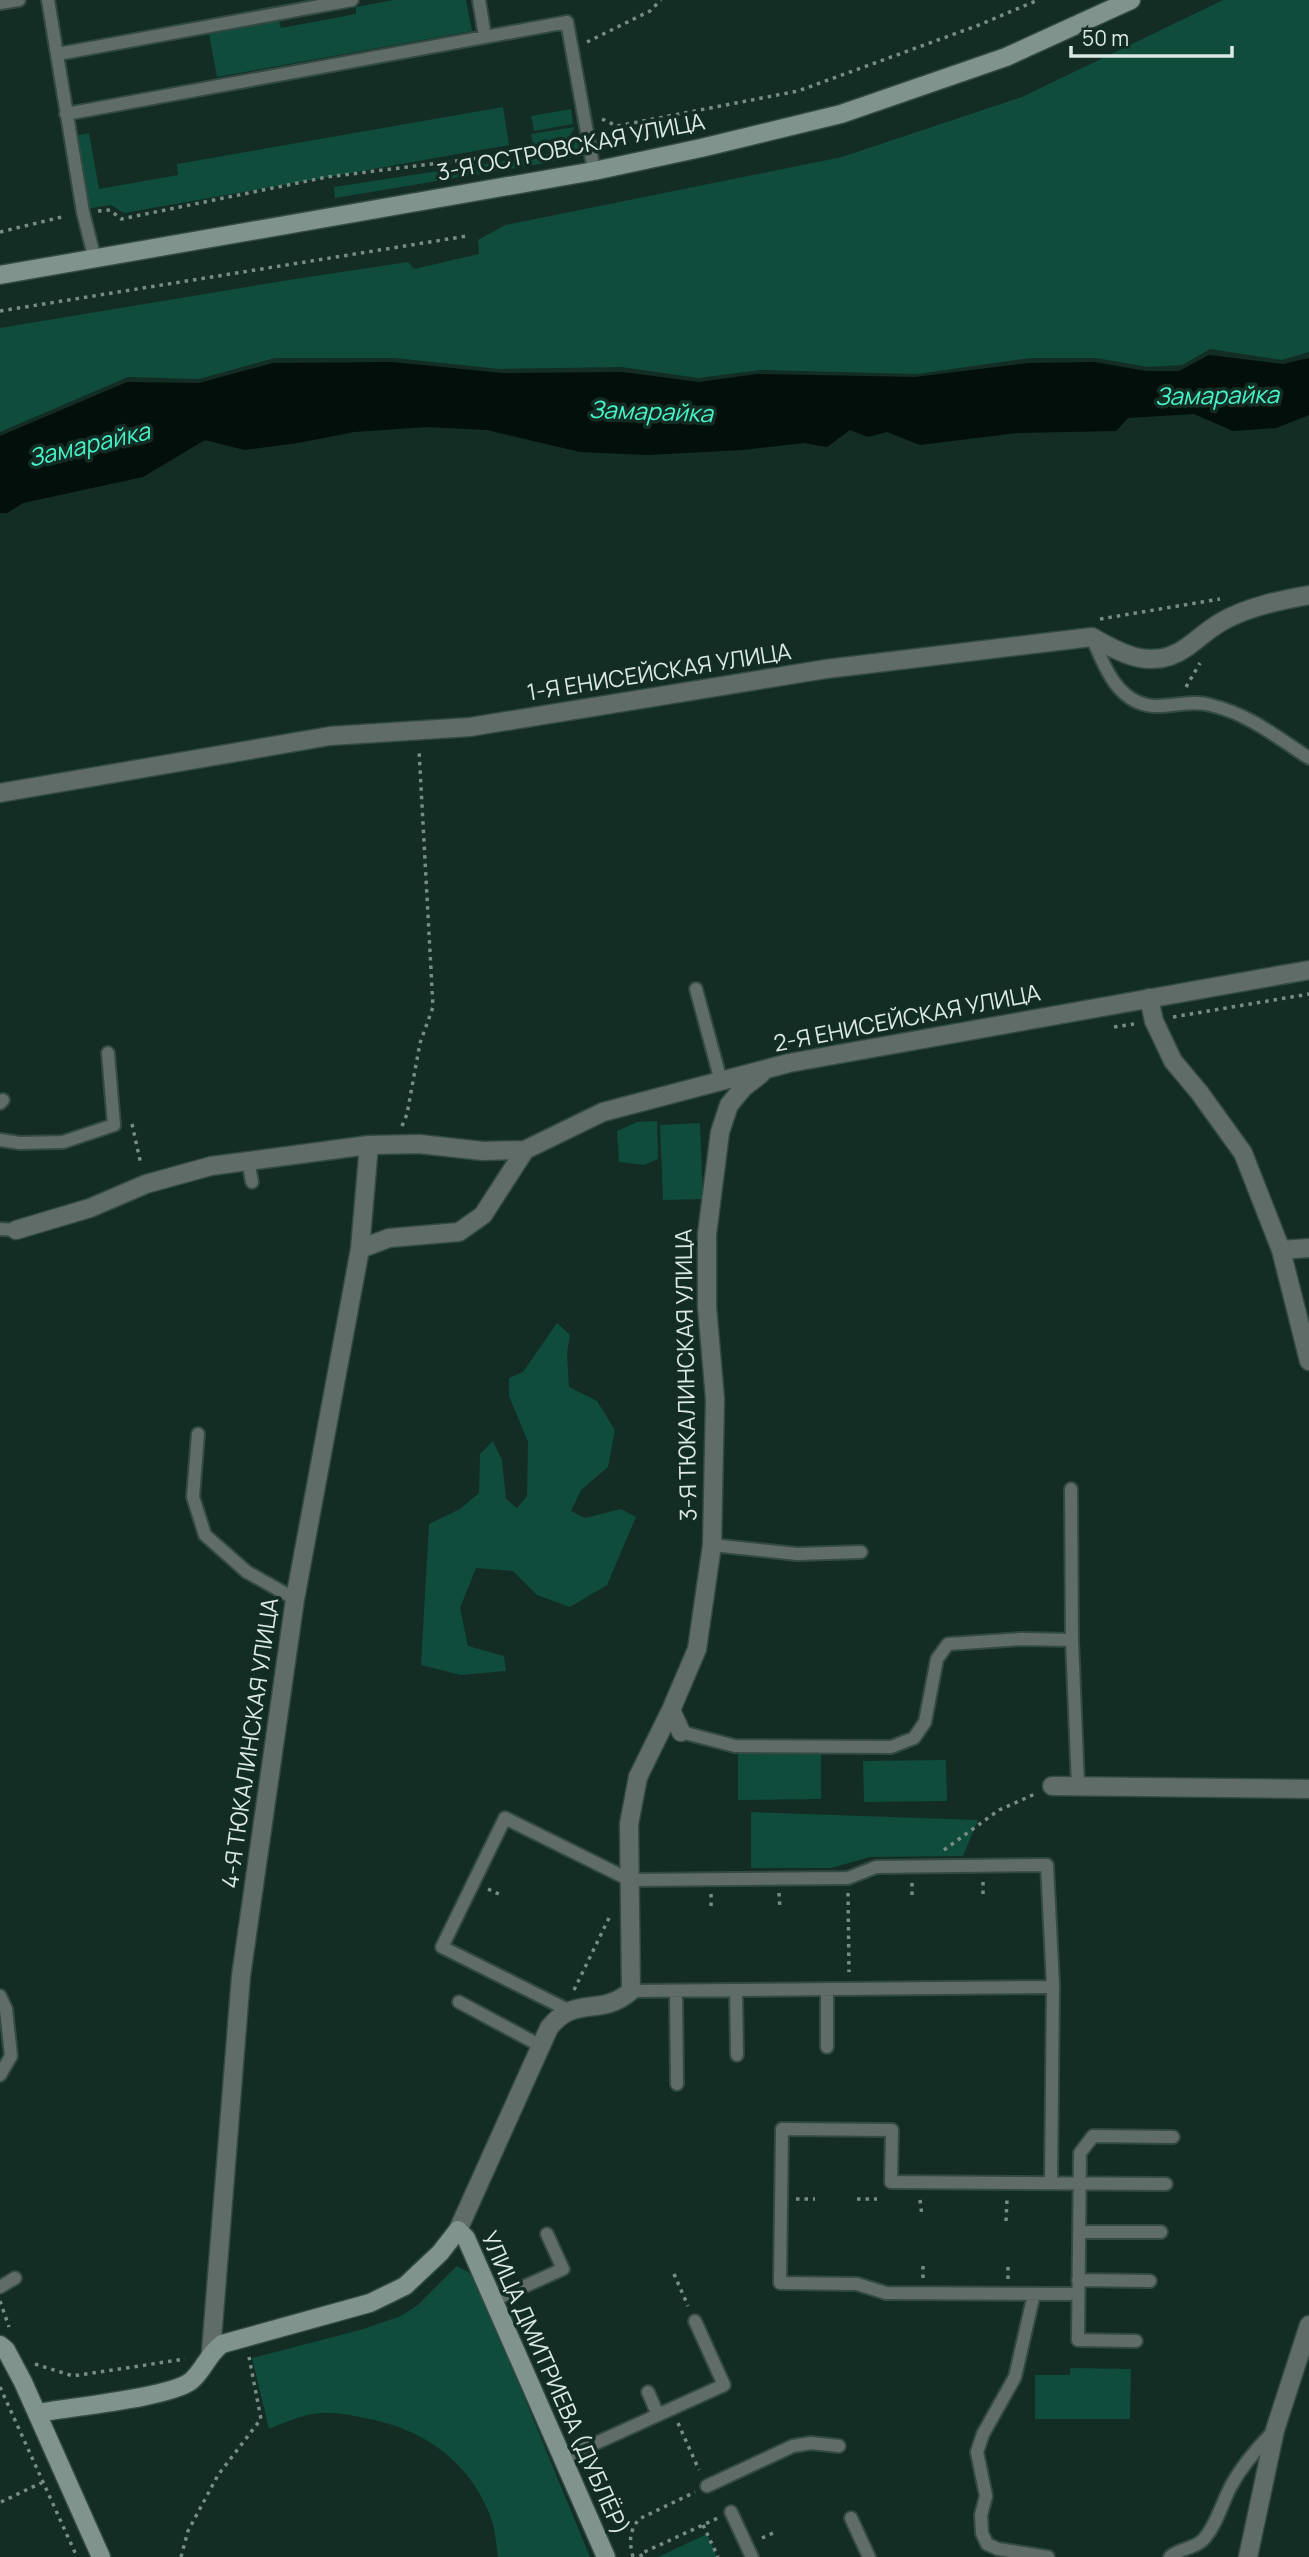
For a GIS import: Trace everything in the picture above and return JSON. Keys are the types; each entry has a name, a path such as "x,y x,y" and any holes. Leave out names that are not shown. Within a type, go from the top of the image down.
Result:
{"main road":[{"name":"3-Я ОСТРОВСКАЯ УЛИЦА","path":"0,275 594,170 701,148 841,114 1006,57 1132,0"},
{"path":"38,2413 169,2391 190,2381 211,2352 235,2339 359,2306 405,2286 440,2253 458,2230"},
{"name":"УЛИЦА ДМИТРИЕВА (ДУБЛЁР)","path":"458,2230 466,2238 606,2557"},
{"path":"6,2340 6,2350 38,2413 101,2557"}],"street":[{"path":"1092,637 1119,653 1143,660 1164,659 1184,650 1232,616 1284,599 1309,596"},
{"name":"1-Я ЕНИСЕЙСКАЯ УЛИЦА","path":"0,793 330,736 470,727 826,669 1092,637"},
{"name":"2-Я ЕНИСЕЙСКАЯ УЛИЦА","path":"8,1229 90,1208 146,1184 211,1166 369,1145 419,1144 483,1151 525,1150 603,1112 817,1057 1309,970"},
{"path":"1149,998 1154,1021 1173,1061 1242,1153 1281,1250 1309,1361"},
{"name":"3-Я ТЮКАЛИНСКАЯ УЛИЦА","path":"631,1991 629,1824 638,1777 671,1710 697,1648 712,1545 715,1398 708,1307 707,1234 720,1132 729,1105 743,1088 767,1070"},
{"name":"4-Я ТЮКАЛИНСКАЯ УЛИЦА","path":"211,2352 241,1976 295,1599 360,1249 369,1145"},
{"path":"360,1249 388,1238 459,1232 483,1215 525,1150"},
{"path":"1281,1250 1309,1248"},
{"path":"671,1710 681,1732"},
{"path":"1052,1786 1309,1789"},
{"path":"458,2230 541,2046 557,2018 569,2004 610,2005 631,1991"},
{"path":"1248,2557 1275,2430 1309,2325"}],"lane":[{"path":"0,3 19,0"},
{"path":"48,0 83,212 95,260"},
{"path":"58,54 352,0"},
{"path":"479,0 485,37"},
{"path":"66,114 567,22 594,170"},
{"path":"1092,637 1115,686 1139,703 1156,706 1209,704 1246,718 1309,758"},
{"path":"696,989 721,1081"},
{"path":"0,1140 20,1143 63,1142 114,1125 108,1053"},
{"path":"248,1161 252,1182"},
{"path":"198,1434 193,1497 205,1535 247,1572 295,1599"},
{"path":"1071,1489 1072,1640 1078,1786"},
{"path":"712,1545 797,1554 861,1552"},
{"path":"681,1732 736,1746 891,1747 914,1738 925,1722 937,1659 948,1644 1021,1639 1072,1640"},
{"path":"569,2004 442,1947 505,1818 630,1881 848,1878 876,1867 1047,1865 1053,1985 1051,2183"},
{"path":"631,1991 1053,1985"},
{"path":"827,1989 827,2047"},
{"path":"736,1990 737,2055"},
{"path":"676,1991 677,2084"},
{"path":"0,1996 6,2009 11,2056 0,2075"},
{"path":"459,2002 541,2046"},
{"path":"1078,2294 887,2293 858,2284 780,2283 782,2129 892,2130 891,2182 1166,2184"},
{"path":"1136,2341 1078,2340 1080,2153 1093,2136 1173,2137"},
{"path":"1079,2232 1161,2232"},
{"path":"494,2300 563,2269 547,2234"},
{"path":"0,2287 15,2278"},
{"path":"1079,2280 1150,2281"},
{"path":"1034,2294 1015,2377 983,2434 977,2452 986,2496 981,2515 982,2533 987,2544 998,2549 1048,2557"},
{"path":"563,2458 724,2385 695,2320"},
{"path":"648,2392 658,2415"},
{"path":"1170,2557 1202,2542 1251,2453 1275,2430"},
{"path":"707,2487 793,2446 811,2442 839,2446"},
{"path":"731,2512 752,2557"},
{"path":"851,2518 869,2557"}],"path":[{"path":"572,48 650,11 660,0"},
{"path":"0,232 83,212 110,210 121,219 327,177 568,147 584,118 596,116 617,126 798,91 979,25 1038,0"},
{"path":"0,311 467,236"},
{"path":"393,1144 407,1114 417,1056 433,1007 418,730"},
{"path":"114,1125 131,1123 146,1184"},
{"path":"923,1866 999,1810 1052,1786"},
{"path":"848,1878 849,1989"},
{"path":"912,1885 912,1896"},
{"path":"983,1885 983,1896"},
{"path":"492,1891 501,1895"},
{"path":"711,1899 712,1910"},
{"path":"780,1899 780,1909"},
{"path":"569,2004 612,1914"},
{"path":"877,2187 877,2199"},
{"path":"788,2199 815,2199"},
{"path":"857,2199 888,2199"},
{"path":"910,2199 920,2200 922,2216"},
{"path":"1006,2221 1007,2200 1017,2200"},
{"path":"674,2274 695,2320"},
{"path":"0,2301 6,2340"},
{"path":"181,2557 188,2531 218,2474 261,2419 246,2347"},
{"path":"28,2357 35,2364 73,2376 188,2359 211,2352"},
{"path":"0,2387 77,2557"},
{"path":"633,2557 629,2539 639,2519 707,2487 671,2409"},
{"path":"1,2502 43,2482"},
{"path":"642,2557 640,2554 731,2512"},
{"path":"704,2525 718,2557"}],"green space":[{"path":"393,0 466,0 472,31 217,77 209,34 279,21 281,28 356,14 356,7"},
{"path":"1223,0 1309,0 1309,352 1282,360 1210,349 1182,365 1148,367 1096,358 1031,358 917,374 761,370 698,378 621,367 499,369 395,358 275,358 199,379 128,377 0,432 0,328 408,262 414,269 479,254 478,240 505,225 842,157 1022,97"},
{"path":"503,107 509,145 124,213 111,205 86,209 73,136 89,133 99,189 178,175 177,164"},
{"path":"571,109 573,124 534,131 531,116"},
{"path":"575,127 565,143 534,149 531,134"},
{"path":"580,134 583,143 578,155 563,160 335,198 334,187 555,153 573,146"},
{"path":"657,1121 658,1159 644,1165 619,1162 617,1131 637,1122"},
{"path":"700,1123 703,1199 663,1200 660,1125"},
{"path":"557,1323 570,1335 567,1353 569,1387 597,1401 615,1430 608,1467 581,1490 571,1511 585,1518 621,1509 636,1517 607,1585 570,1607 537,1595 513,1571 476,1568 460,1608 468,1646 504,1656 506,1671 461,1675 421,1665 429,1524 460,1509 479,1493 480,1454 493,1441 502,1460 506,1499 517,1508 527,1496 528,1442 509,1396 509,1378 523,1372"},
{"path":"821,1753 821,1799 738,1800 738,1754"},
{"path":"946,1760 947,1801 864,1802 863,1761"},
{"path":"751,1812 978,1820 963,1856 870,1857 831,1868 751,1868"},
{"path":"457,2266 470,2273 480,2290 590,2557 498,2557 490,2515 469,2478 440,2449 405,2430 364,2418 326,2413 301,2417 269,2429 252,2358 360,2330 401,2316 418,2305"},
{"path":"1070,2368 1131,2369 1130,2419 1035,2419 1035,2375 1070,2375"},
{"path":"707,2534 717,2557 658,2557"}],"water":[{"name":"Замарайка","path":"1209,355 1283,364 1309,358 1309,415 1276,428 1233,431 1194,414 1128,418 1116,431 1017,433 920,445 887,432 868,437 850,430 827,447 804,443 742,450 647,455 580,452 487,430 427,427 354,432 245,450 205,440 143,477 23,503 7,513 0,513 0,436 127,382 199,383 273,363 392,362 502,373 622,372 699,382 757,374 915,377 1029,363 1094,362 1146,371 1179,371"}]}
